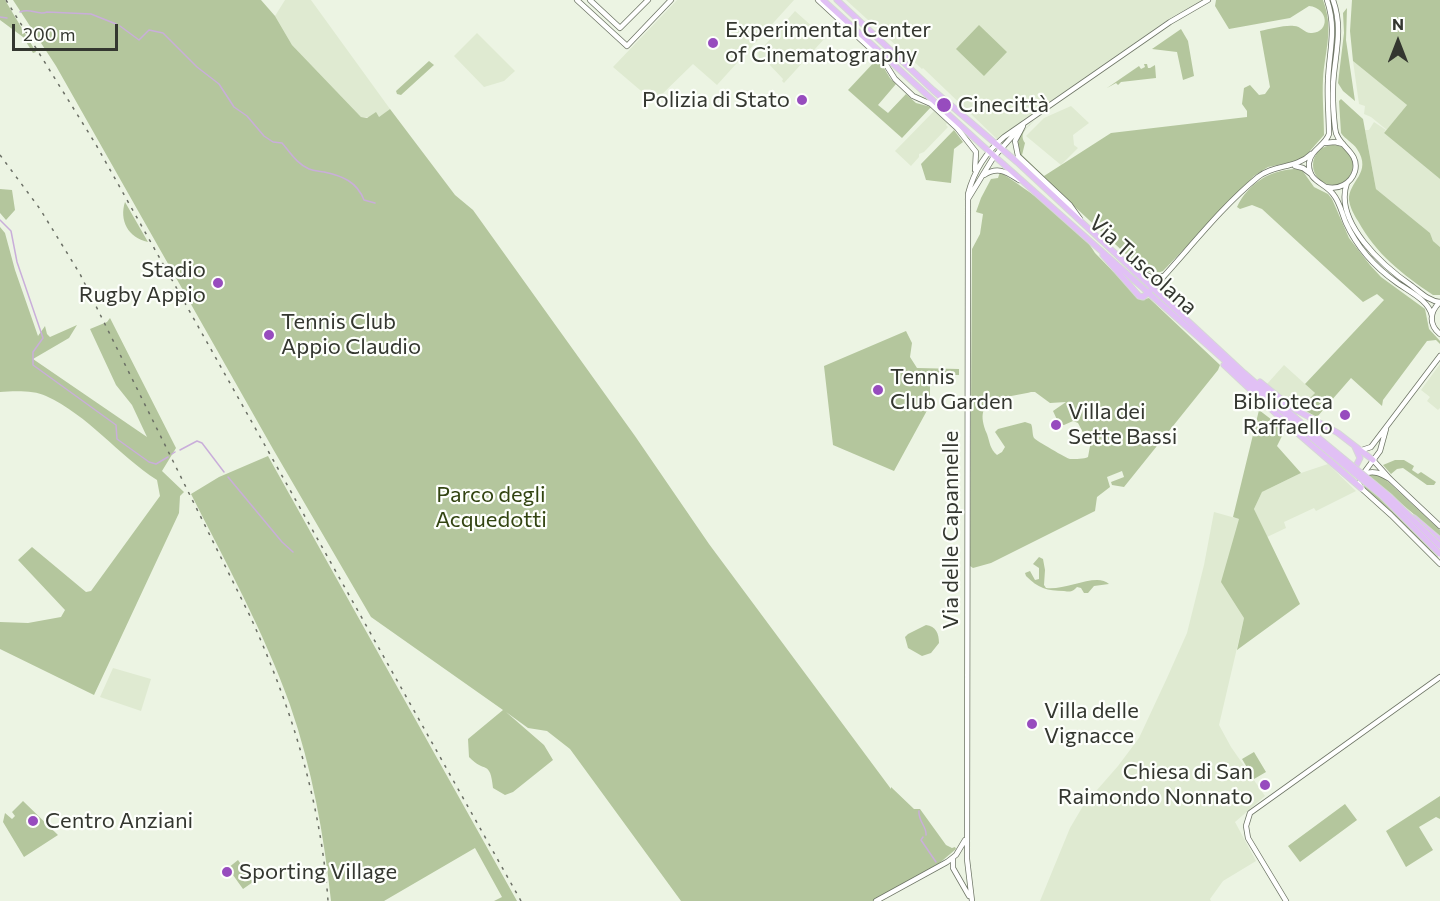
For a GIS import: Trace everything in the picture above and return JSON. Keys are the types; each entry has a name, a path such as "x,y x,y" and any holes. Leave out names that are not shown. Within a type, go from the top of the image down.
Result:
{"main road":[{"name":"Via Tuscolana","path":"824,0 989,151 1090,239 1138,296 1143,297 1151,290"},
{"name":"Via Tuscolana","path":"837,0 907,67 999,145 1133,268 1151,290 1212,350 1381,495 1439,559"},
{"name":"Via Tuscolana","path":"1151,290 1167,300 1313,436 1377,485 1440,546"},
{"path":"1212,350 1230,371 1361,488"},
{"path":"1222,350 1289,405 1334,430 1373,460"},
{"path":"1345,473 1352,472 1359,464 1360,455 1355,445"},
{"path":"1409,516 1440,540"}],"street":[{"path":"577,0 627,46 671,0"},
{"path":"590,0 621,28 648,0"},
{"path":"818,0 884,61 894,78 913,96 931,104 957,128 976,153 976,169 971,183"},
{"path":"968,199 995,156 999,145 1024,124 1170,22 1208,0"},
{"path":"1151,290 1257,178 1271,169 1301,162 1326,141 1329,132 1328,80 1333,31 1332,14 1327,0"},
{"path":"1334,0 1339,26 1333,85 1335,129 1343,144 1351,151 1355,163 1354,174 1347,183 1344,195 1346,208 1357,231 1391,272 1429,298 1440,302 1432,316"},
{"name":"Via Tuscolana","path":"1024,124 1016,139 1018,156 1073,208 1082,223"},
{"path":"1323,144 1332,142 1343,144"},
{"name":"Via delle Capannelle","path":"972,901 967,864 968,199 971,183 989,151 999,145"},
{"path":"1311,174 1310,161 1313,152"},
{"path":"1292,165 1304,168 1335,196 1351,233 1365,254 1387,276 1426,304 1432,316 1433,327 1440,334"},
{"path":"982,177 993,170 1001,170 1032,188"},
{"path":"1325,187 1337,188 1347,183"},
{"path":"1133,268 1151,276 1164,276"},
{"path":"1164,276 1161,288 1167,300"},
{"path":"1362,450 1371,447 1440,356"},
{"path":"1361,488 1359,482 1381,448 1386,428"},
{"path":"1373,460 1440,526"},
{"path":"1363,474 1374,471 1390,479"},
{"name":"Via Tuscolana","path":"1361,488 1439,559"},
{"path":"1286,901 1248,838 1246,826 1250,813 1440,677"},
{"name":"Via delle Capannelle","path":"954,856 964,844 968,826"},
{"path":"876,901 954,856 964,858 967,864"},
{"path":"954,856 955,870 972,901"},
{"path":"941,865 955,870"}],"shaded area":[{"path":"285,0 311,0 390,109 379,117 361,117 292,45 275,16"},
{"name":"Experimental Center of Cinematography","path":"677,0 794,0 717,85 693,64 654,102 613,67"},
{"path":"846,0 1202,0 1172,17 997,139 923,68"},
{"path":"795,11 825,38 784,83 766,61 760,62 758,53"},
{"path":"477,33 515,71 504,81 484,87 454,56"},
{"path":"1353,61 1407,105 1387,130 1364,114 1365,106 1359,104"},
{"path":"1071,106 1089,123 1073,135 1074,145 1078,148 1061,165 1026,136 1044,118"},
{"path":"934,111 947,123 948,127 924,152 919,154 911,166 895,151"},
{"path":"1374,122 1440,179 1440,247 1433,241 1430,233 1376,189 1365,130 1369,130"},
{"path":"1440,364 1440,408 1438,410 1427,401 1430,397 1421,390"},
{"path":"1284,365 1315,393 1299,409 1267,384"},
{"path":"1328,464 1356,491 1316,511 1314,508 1284,522 1286,528 1267,537 1254,509 1262,492 1301,473"},
{"path":"1214,512 1239,519 1244,618 1219,725 1231,747 1265,796 1235,822 1256,861 1223,881 1210,899 1211,901 1040,901 1070,828 1083,806 1139,738 1167,678 1187,633"},
{"path":"113,668 151,679 141,711 100,697"}],"green space":[{"path":"0,0 5,0 36,52 33,53 23,37 0,20"},
{"name":"Parco degli Acquedotti","path":"13,0 261,0 275,16 292,45 361,117 367,118 376,112 379,117 390,109 455,195 473,210 635,436 709,544 891,789 891,787 914,809 920,809 946,845 956,849 936,866 873,901 681,901 570,749 547,731 528,728 506,712 544,745 553,760 513,792 505,795 493,788 488,770 469,757 468,739 503,710 371,617 56,66"},
{"path":"1216,0 1323,0 1328,21 1323,79 1324,135 1302,160 1268,167 1254,176 1163,271 1155,274 1142,269 1022,158 1018,141 1026,128 1035,120 1023,133 1025,143 1022,155 1044,176 1111,133 1247,117 1247,111 1242,104 1244,88 1250,85 1259,95 1265,94 1270,87 1260,31 1296,26 1307,32 1318,32 1322,29 1325,20 1320,11 1309,6 1290,18 1229,29 1215,6"},
{"path":"1352,0 1440,0 1440,179 1384,133 1407,105 1353,61 1350,31"},
{"path":"1347,8 1346,40 1355,101 1343,91 1338,83 1344,33 1343,13"},
{"path":"979,25 1007,52 984,76 956,49"},
{"path":"1181,29 1188,41 1194,76 1183,80 1177,52 1152,49"},
{"path":"878,58 896,84 878,105 888,113 906,94 916,103 931,107 902,138 848,90"},
{"path":"429,61 434,65 401,95 397,94 396,91"},
{"path":"1144,64 1147,64 1148,68 1155,65 1156,78 1121,82 1118,85 1116,83 1107,88 1139,66 1141,69 1145,67"},
{"path":"1341,99 1363,119 1376,189 1430,233 1433,241 1440,247 1440,295 1433,295 1381,253 1354,214 1349,200 1350,193 1362,164 1357,149 1341,133 1339,101"},
{"path":"954,130 963,142 954,149 951,183 926,180 921,164"},
{"path":"1333,145 1347,151 1353,165 1347,179 1333,185 1319,179 1313,165 1319,151"},
{"path":"1285,170 1302,170 1314,187 1328,194 1349,238 1381,277 1425,309 1429,329 1440,341 1440,344 1436,340 1427,341 1383,400 1382,406 1351,378 1317,417 1300,408 1315,393 1305,384 1384,300 1377,294 1363,302 1262,209 1252,205 1240,209 1237,207 1247,192 1260,180"},
{"path":"1000,172 1066,220 1141,300 1149,298 1220,365 1124,487 1112,485 1111,482 1124,477 1122,471 1107,477 1110,487 1097,497 1095,511 991,563 973,568 970,566 972,249 980,234 983,214 976,212 981,198 991,179 998,178","holes":["1035,392 1050,403 1066,402 1053,411 1059,424 1064,425 1073,421 1078,423 1090,446 1088,457 1070,459 1058,453 1034,438 1031,424 1025,422 998,429 995,432 1005,447 1002,452 997,455 995,453 990,446 983,422 983,412 992,401"]},
{"path":"0,189 12,190 15,210 6,220 0,213"},
{"path":"125,202 148,242 135,237 124,222"},
{"path":"0,227 5,233 38,336 45,326 50,337 77,325 69,338 33,359 147,437 132,405 116,385 90,329 107,322 110,318 176,448 162,471 184,492 180,496 179,513 94,695 0,649 0,622 28,623 61,617 65,610 18,560 32,547 86,592 91,591 160,496 157,480 61,404 36,393 0,392"},
{"name":"Tennis Club Garden","path":"906,331 912,343 910,357 917,368 959,369 959,375 930,375 930,405 894,471 833,445 824,366"},
{"path":"1259,410 1285,430 1277,446 1301,473 1262,492 1254,509 1300,604 1237,650 1244,618 1221,582 1239,519 1233,517"},
{"path":"268,456 517,901 494,901 502,897 475,848 384,901 331,901 316,802 305,753 290,705 256,624 191,494 219,477"},
{"path":"1395,460 1404,460 1414,466 1412,470 1418,474 1421,472 1436,482 1434,485 1427,485 1403,468 1391,474 1383,465"},
{"path":"1367,475 1382,476 1440,530 1440,538"},
{"path":"1363,483 1381,498 1439,558 1365,489"},
{"path":"1039,557 1043,559 1046,588 1097,580 1109,584 1094,586 1088,593 1084,593 1081,588 1077,587 1073,591 1043,588 1030,580 1025,573 1030,571 1035,580 1039,579 1039,568 1033,564"},
{"path":"926,625 936,631 939,643 931,653 922,656 908,648 905,637"},
{"path":"1254,752 1266,772 1254,779 1242,759"},
{"path":"1440,796 1440,819 1436,817 1419,827 1433,850 1406,867 1386,831"},
{"path":"23,801 58,835 24,857 3,822 5,813 12,819 15,816 12,812"},
{"path":"1345,804 1357,820 1300,862 1288,846"},
{"path":"238,860 253,882 243,889 228,868"}],"waterway":[{"path":"20,12 27,10 40,13 91,14 116,24"},
{"path":"0,17 7,18"},
{"path":"120,26 139,40 149,30 163,33 197,67 219,84 234,107 247,116 264,136 273,142 282,143 305,167 348,181 353,184 364,200 375,203"},
{"path":"0,220 11,231 17,262 43,338 33,352 33,365 116,425 117,439 149,462 156,464 168,457"},
{"path":"180,450 197,441 202,443 224,472"},
{"path":"228,477 293,552"},
{"path":"919,811 926,835"},
{"path":"923,837 921,840 936,862"}],"railway":[{"path":"6,0 95,143 521,901"},
{"path":"0,155 40,209 80,274 265,650 302,755 319,827 328,901"}],"place":[{"name":"Experimental Center of Cinematography","path":"713,43"},
{"name":"Polizia di Stato","path":"802,100"},
{"name":"Cinecittà","path":"944,105"},
{"name":"Stadio Rugby Appio","path":"218,283"},
{"name":"Tennis Club Appio Claudio","path":"269,335"},
{"name":"Tennis Club Garden","path":"878,390"},
{"name":"Biblioteca Raffaello","path":"1345,415"},
{"name":"Villa dei Sette Bassi","path":"1056,425"},
{"name":"Villa delle Vignacce","path":"1032,724"},
{"name":"Chiesa di San Raimondo Nonnato","path":"1265,785"},
{"name":"Centro Anziani","path":"33,821"},
{"name":"Sporting Village","path":"227,872"}]}
